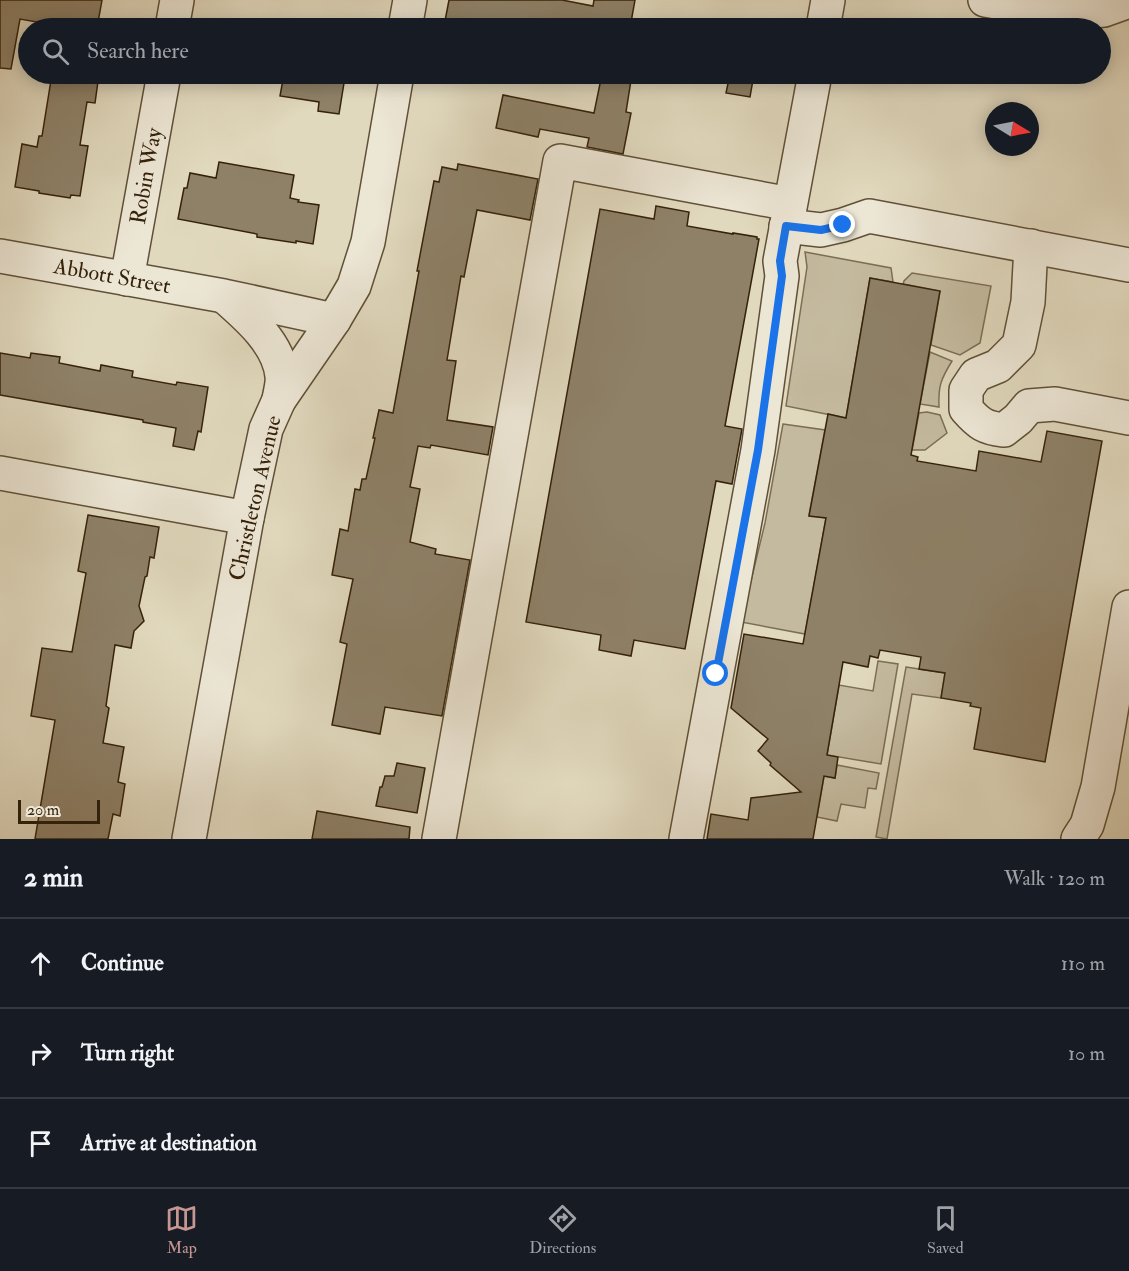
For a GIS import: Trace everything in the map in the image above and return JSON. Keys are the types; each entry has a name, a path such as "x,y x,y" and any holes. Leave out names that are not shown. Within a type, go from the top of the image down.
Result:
{"street":[{"path":"174,18 177,0"},
{"path":"407,18 410,0"},
{"path":"825,18 828,0"},
{"path":"985,0 1062,14 1104,10 1129,1"},
{"name":"Robin Way","path":"127,279 162,84"},
{"name":"Christleton Avenue","path":"189,839 247,518 266,429 279,400 334,320 354,286 368,242 395,84"},
{"path":"686,839 758,450 782,276 768,259 788,215 812,84"},
{"path":"439,839 560,161 788,215 821,230 869,216 1129,265"},
{"path":"1032,246 1028,302 1019,345 998,366 976,375 966,390 966,409 978,422 990,429 1004,430 1029,406 1055,404 1129,418"},
{"name":"Abbott Street","path":"0,256 224,296 334,320"},
{"path":"224,296 255,324 274,352 282,378 279,400"},
{"path":"0,473 247,518"},
{"path":"1078,839 1087,825 1098,787 1129,608"}],"shaded area":[{"path":"805,252 891,268 893,282 870,278 846,418 786,406 807,267"},
{"path":"912,273 991,286 980,343 960,355 931,345 940,291 903,284"},
{"path":"930,352 952,361 941,383 939,407 920,404"},
{"path":"919,413 940,415 947,433 925,450 912,450"},
{"path":"783,424 825,430 809,515 826,518 805,634 741,622 765,523"},
{"path":"878,661 898,664 881,764 827,755 839,685 873,691"},
{"path":"906,667 945,673 941,698 912,694 887,839 876,837"},
{"path":"837,765 879,773 876,789 868,788 865,808 841,804 837,821 817,817 824,776 835,778"}],"building":[{"path":"0,0 102,0 99,18 18,18 11,69 0,68"},
{"path":"449,0 562,0 593,6 594,0 635,0 632,18 446,18"},
{"path":"50,84 98,84 95,103 87,102 80,145 88,146 80,196 71,195 70,198 15,187 22,144 37,147 39,136 42,136"},
{"path":"282,84 344,84 339,114 318,111 319,102 280,96"},
{"path":"600,84 630,84 626,112 631,113 623,154 587,147 589,138 540,129 538,137 496,128 503,95 594,113"},
{"path":"728,84 752,84 750,97 726,93"},
{"path":"219,162 294,175 290,198 299,200 298,202 319,205 313,244 257,237 257,234 178,219 184,188 187,188 190,173 216,178"},
{"path":"458,164 538,179 530,220 477,210 464,277 461,276 447,360 456,361 447,420 493,427 488,455 431,445 430,448 418,446 410,487 420,489 410,542 436,549 435,554 470,560 442,716 385,707 380,734 332,725 347,644 340,642 353,579 332,575 340,529 348,531 355,489 360,490 362,479 366,479 379,410 393,413 434,181 439,182 442,167 457,170"},
{"path":"656,206 689,212 687,226 759,239 725,426 742,429 732,484 716,481 685,649 634,640 631,656 599,650 601,635 526,622 600,209 654,219"},
{"path":"870,278 940,291 911,455 918,457 917,461 976,471 979,451 1041,462 1047,431 1102,441 1045,762 974,749 981,708 970,706 971,703 941,698 945,673 919,669 921,657 880,650 878,658 870,656 868,667 843,662 827,755 838,757 835,778 824,776 813,839 707,839 711,814 748,820 751,798 801,792 770,765 771,763 758,751 768,739 731,708 744,634 803,644 826,518 809,516 828,414 846,418"},
{"path":"0,353 30,358 31,353 60,357 59,363 100,371 101,365 133,371 132,377 176,385 177,382 208,387 201,432 198,431 194,450 173,446 176,428 0,395"},
{"path":"88,515 159,527 154,558 150,557 139,606 144,621 134,631 131,648 115,645 106,706 109,708 103,743 124,747 118,782 125,784 120,816 113,814 108,839 35,839 55,720 31,716 42,648 72,652 86,573 78,571"},
{"path":"397,763 425,768 417,813 376,806 385,776 394,776"},
{"path":"317,811 410,827 409,839 312,839"}],"route":[{"path":"716,674 758,450 782,276 780,261 786,226 821,230 843,225"}]}
